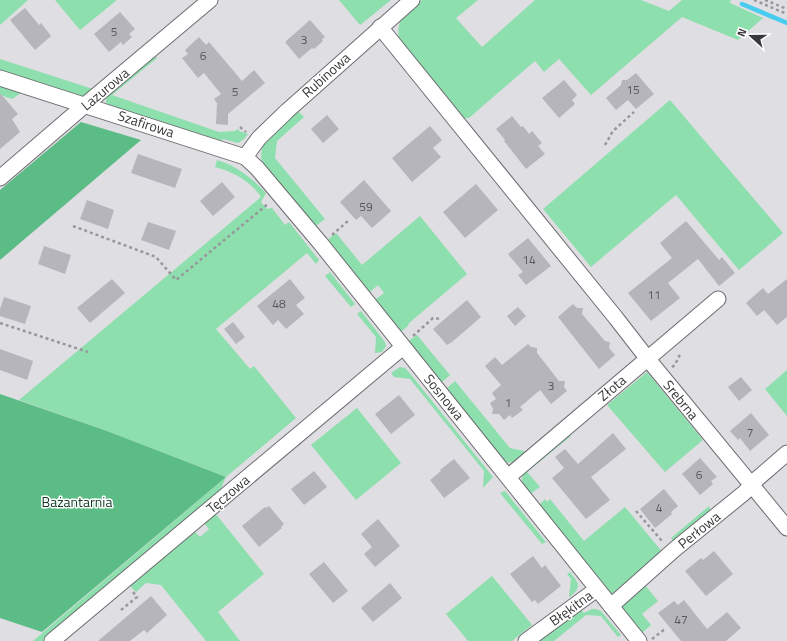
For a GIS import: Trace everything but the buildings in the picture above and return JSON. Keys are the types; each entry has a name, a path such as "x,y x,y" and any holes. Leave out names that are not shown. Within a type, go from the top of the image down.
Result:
{"street":[{"name":"Lazurowa","path":"0,178 85,104 210,0"},
{"name":"Rubinowa","path":"245,157 271,125 412,0"},
{"name":"Srebrna","path":"380,27 577,272 787,528"},
{"name":"Szafirowa","path":"0,78 85,104 245,157"},
{"name":"Sosnowa","path":"245,157 280,194 321,244 639,641"},
{"name":"Złota","path":"508,477 647,358 718,300"},
{"name":"Tęczowa","path":"52,641 402,346"},
{"name":"Perłowa","path":"611,606 671,552 744,494 757,479 787,453"},
{"name":"Błękitna","path":"526,641 597,589"}],"path":[{"path":"754,0 787,14"},
{"path":"765,0 787,9"},
{"path":"605,145 613,131 634,112"},
{"path":"73,226 156,257 176,280 280,194"},
{"path":"321,244 349,220"},
{"path":"402,346 433,318 441,319"},
{"path":"0,323 88,352"},
{"path":"636,511 671,552"},
{"path":"650,641 665,629"}],"green space":[{"path":"0,0 28,0 0,25"},
{"path":"55,0 117,0 80,30"},
{"path":"339,0 391,0 360,25"},
{"path":"422,0 478,0 456,18 482,47 535,0 641,0 669,11 682,0 731,0 730,3 763,18 738,40 682,17 591,95 559,59 544,72 535,61 469,118 461,118 400,43 399,28 402,18"},
{"path":"153,54 157,58 112,95 219,132 235,131 238,129 239,131 248,134 244,139 238,143 223,139 221,143 107,106 105,96"},
{"path":"0,59 96,90 83,98 0,72"},
{"path":"0,86 21,93 12,99 0,95"},
{"path":"670,100 783,233 739,270 676,195 591,267 543,209"},
{"path":"296,111 304,117 277,141 275,158 325,219 317,225 314,225 265,166 261,158 262,145"},
{"path":"81,122 141,140 0,260 0,190"},
{"path":"217,160 238,169 261,188 266,193 261,202 267,209 272,208 285,225 289,222 319,260 316,264 307,253 216,329 250,369 254,366 296,418 226,477 107,431 19,400 261,197 252,186 241,178 215,167"},
{"path":"420,216 467,274 408,324 409,325 402,331 399,331 376,302 376,299 384,293 378,285 370,292 367,292 326,241 336,233 362,265"},
{"path":"330,272 355,304 351,307 325,276"},
{"path":"361,311 385,342 386,346 382,352 375,353 376,337 357,314"},
{"path":"417,335 450,375 442,382 439,381 407,342"},
{"path":"400,367 405,368 408,371 493,477 483,488 484,471 410,379 394,377 391,373"},
{"path":"787,370 787,416 765,389"},
{"path":"647,372 703,440 665,472 607,405"},
{"path":"455,381 510,448 524,451 526,455 512,462 502,460 447,391 447,388"},
{"name":"Bażantarnia","path":"0,394 107,431 226,477 42,632 0,618"},
{"path":"357,408 401,463 356,500 311,445"},
{"path":"567,434 571,436 527,472 540,487 530,494 522,482 523,473"},
{"path":"226,477 220,491 45,641 33,641"},
{"path":"505,491 546,542 542,544 500,493"},
{"path":"545,499 547,502 550,499 584,541 625,507 664,554 612,597 539,505"},
{"path":"709,506 711,513 676,544 671,538"},
{"path":"215,513 264,574 218,612 240,641 206,641 161,585 146,583 136,592 129,585 194,531 200,537 209,529 203,522"},
{"path":"570,572 577,582 578,587 570,597 571,579 567,574"},
{"path":"492,576 532,625 512,641 468,641 446,614"},
{"path":"644,584 658,601 642,614 651,625 643,632 640,632 621,607 623,601"},
{"path":"592,609 601,611 621,635 618,637 601,616 586,615 554,641 535,641 581,610 584,613"}],"waterway":[{"path":"742,4 787,23"}]}
